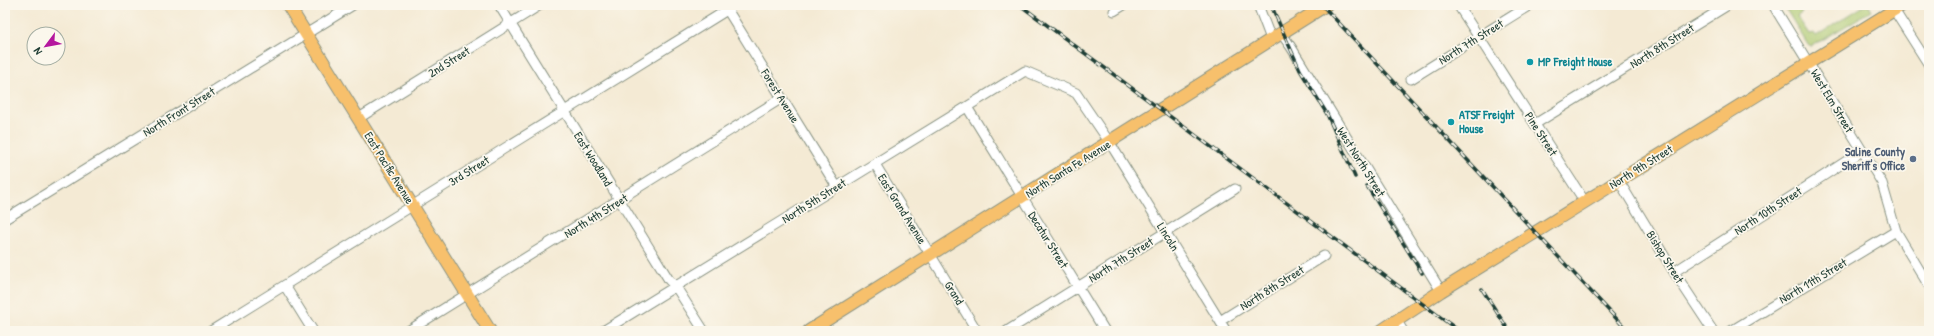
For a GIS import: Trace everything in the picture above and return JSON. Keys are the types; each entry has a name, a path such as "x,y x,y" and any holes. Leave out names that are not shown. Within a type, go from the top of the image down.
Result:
{"main road":[{"name":"East Pacific Avenue","path":"288,5 490,331"},
{"name":"North Santa Fe Avenue","path":"809,331 1110,143 1155,111 1326,5"},
{"name":"North 9th Street","path":"1381,331 1400,326 1441,291 1898,7"}],"street":[{"name":"North Front Street","path":"5,219 353,5"},
{"name":"East Woodland","path":"498,5 619,201 669,280 676,287 704,331"},
{"name":"2nd Street","path":"359,118 540,5"},
{"path":"1114,11 1124,5"},
{"name":"West North Street","path":"1258,5 1276,36 1291,46 1441,291"},
{"name":"Pine Street","path":"1458,5 1585,202"},
{"name":"North 7th Street","path":"1411,79 1530,5"},
{"name":"North 8th Street","path":"1535,124 1728,5"},
{"name":"West Elm Street","path":"1773,5 1882,183 1896,231 1929,286"},
{"path":"1898,7 1929,65"},
{"name":"Forest Avenue","path":"726,8 836,187"},
{"name":"3rd Street","path":"211,331 564,112 726,8"},
{"name":"Lincoln","path":"1025,71 1076,93 1110,143 1226,331"},
{"name":"North 5th Street","path":"602,331 676,287 1025,71"},
{"name":"North 4th Street","path":"408,331 619,201 782,98"},
{"name":"Decatur Street","path":"967,107 1105,331"},
{"name":"North 10th Street","path":"1674,272 1862,151"},
{"name":"East Grand Avenue","path":"875,164 930,255"},
{"name":"Bishop Street","path":"1619,181 1674,272 1713,331"},
{"name":"North 7th Street","path":"1007,331 1235,189"},
{"name":"North 11th Street","path":"1731,331 1896,231"},
{"name":"Grand","path":"930,255 977,331"},
{"name":"North 8th Street","path":"1220,320 1324,256"},
{"path":"285,286 313,331"}],"green space":[{"path":"1791,5 1798,6 1802,13 1797,16 1809,34 1814,33 1816,36 1865,5 1869,5 1872,10 1811,47 1808,45 1787,11 1787,7"}],"railway":[{"path":"1020,5 1459,331"},
{"path":"1271,5 1300,70 1327,114 1355,177"},
{"path":"1322,5 1628,331"},
{"path":"1367,186 1422,273"},
{"path":"1482,289 1509,331"}],"place":[{"name":"MP Freight House","path":"1530,62"},
{"name":"ATSF Freight House","path":"1451,122"},
{"name":"Saline County Sheriff's Office","path":"1913,159"}]}
